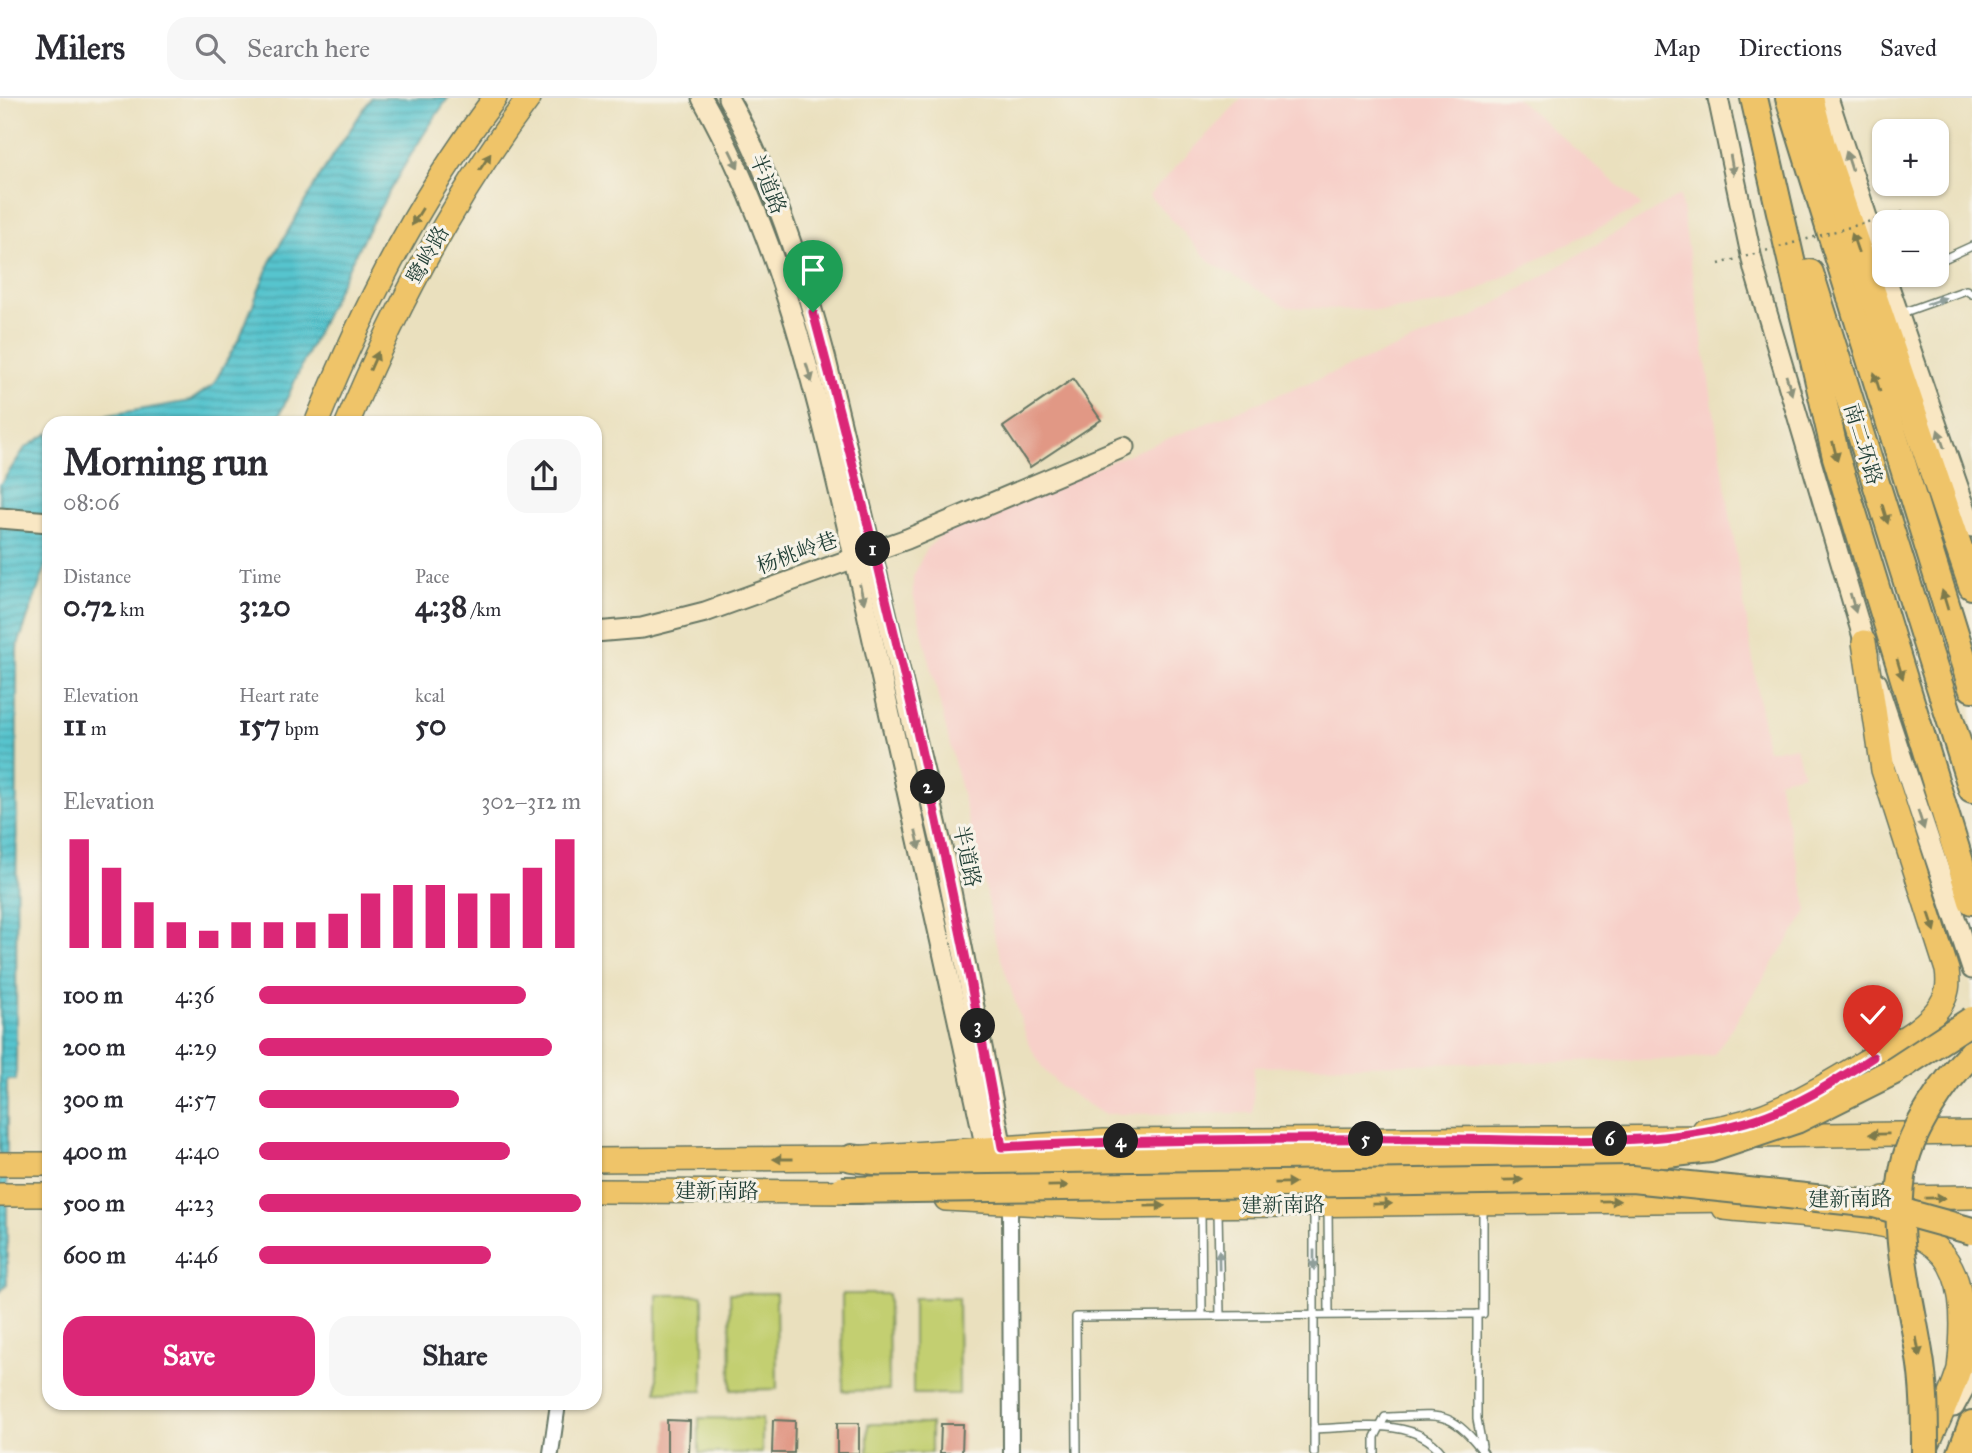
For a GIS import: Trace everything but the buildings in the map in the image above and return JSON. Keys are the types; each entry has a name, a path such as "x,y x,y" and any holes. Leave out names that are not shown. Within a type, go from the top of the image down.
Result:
{"highway":[{"path":"1754,98 1836,457 1972,901"},
{"name":"南二环路","path":"1754,98 1970,782"},
{"name":"南二环路","path":"1789,98 1972,688"},
{"path":"1799,98 1822,145"},
{"path":"1810,98 1822,145 1972,586"},
{"path":"852,1158 912,1166 951,1166 1675,1154 1710,1149 1796,1121 1894,1071 1972,1020"},
{"path":"1925,1453 1926,1412 1900,1232 1904,1165 1937,1095 1972,1053"},
{"path":"842,1190 1632,1179 1874,1204 1972,1231"},
{"path":"1961,1453 1972,1424"}],"main road":[{"name":"鹭岭路","path":"319,416 346,350 382,279 411,228 495,98"},
{"name":"鹭岭路","path":"350,416 380,346 442,228 522,107 538,98"},
{"name":"半道路","path":"702,98 752,200 817,404 994,1148"},
{"name":"半道路","path":"728,98 774,196 803,280 873,551 944,856 994,1148"},
{"path":"1718,98 1754,269 1864,642 1972,969"},
{"path":"1828,98 1872,229"},
{"path":"1891,287 1972,527"},
{"name":"杨桃岭巷","path":"602,631 678,621 873,551 1124,447"},
{"path":"0,518 42,521"},
{"path":"1629,1139 1717,1129 1776,1112 1824,1088 1909,1035 1930,1018 1944,998 1949,981 1947,970 1883,770 1864,642"},
{"name":"建新南路","path":"602,1160 852,1158 1104,1141 1629,1139 1972,1133"},
{"path":"5,1164 42,1164"},
{"name":"建新南路","path":"602,1191 842,1190 1010,1204 1209,1206 1972,1197"},
{"path":"5,1195 42,1195"},
{"path":"1654,1201 1887,1224 1920,1232 1950,1254 1960,1266 1966,1284 1968,1321 1959,1369 1925,1453"},
{"path":"1925,1453 1972,1374"}],"street":[{"path":"1010,1204 1012,1453"},
{"path":"551,1453 557,1410"}],"lane":[{"path":"1949,257 1972,246"},
{"path":"1899,314 1966,290 1972,294"},
{"path":"1077,1453 1076,1317 1483,1314 1483,1202"},
{"path":"1314,1453 1314,1314 1321,1205"},
{"path":"1321,1205 1329,1314"},
{"path":"1202,1315 1209,1206"},
{"path":"1209,1206 1220,1315"},
{"path":"1477,1314 1477,1419 1484,1453"},
{"path":"1375,1453 1378,1428 1385,1417 1439,1416 1460,1424 1484,1453"},
{"path":"1314,1429 1378,1428 1417,1433 1442,1453"}],"path":[{"path":"1720,264 1872,221"}],"shaded area":[{"path":"1242,98 1516,98 1642,206 1454,302 1384,311 1288,307 1211,263 1149,195"},
{"path":"1680,195 1767,750 1796,747 1803,774 1778,780 1808,910 1714,1055 1686,1059 1254,1067 1253,1113 1103,1114 1061,1087 1044,1070 1029,1045 995,940 988,900 913,594 913,577 926,549 945,532 1119,458 1471,318"}],"green space":[{"path":"730,1293 776,1293 777,1389 731,1390"},
{"path":"842,1294 888,1294 889,1390 843,1391"},
{"path":"657,1295 703,1295 703,1391 657,1392"},
{"path":"913,1298 958,1298 959,1394 913,1394"},
{"path":"699,1418 762,1419 762,1453 699,1453"},
{"path":"868,1424 931,1424 931,1453 868,1453"}],"water":[{"path":"371,98 448,98 398,176 354,256 279,416 103,416 190,401 213,385 240,337 270,262 321,174"},
{"path":"42,437 42,577 17,648 16,1080 7,1080 7,1284 0,1292 0,485 25,448"}],"route":[{"path":"813,312 873,551 944,856 1002,1147 1104,1141 1629,1139 1717,1129 1747,1122 1802,1100 1873,1057"}]}
